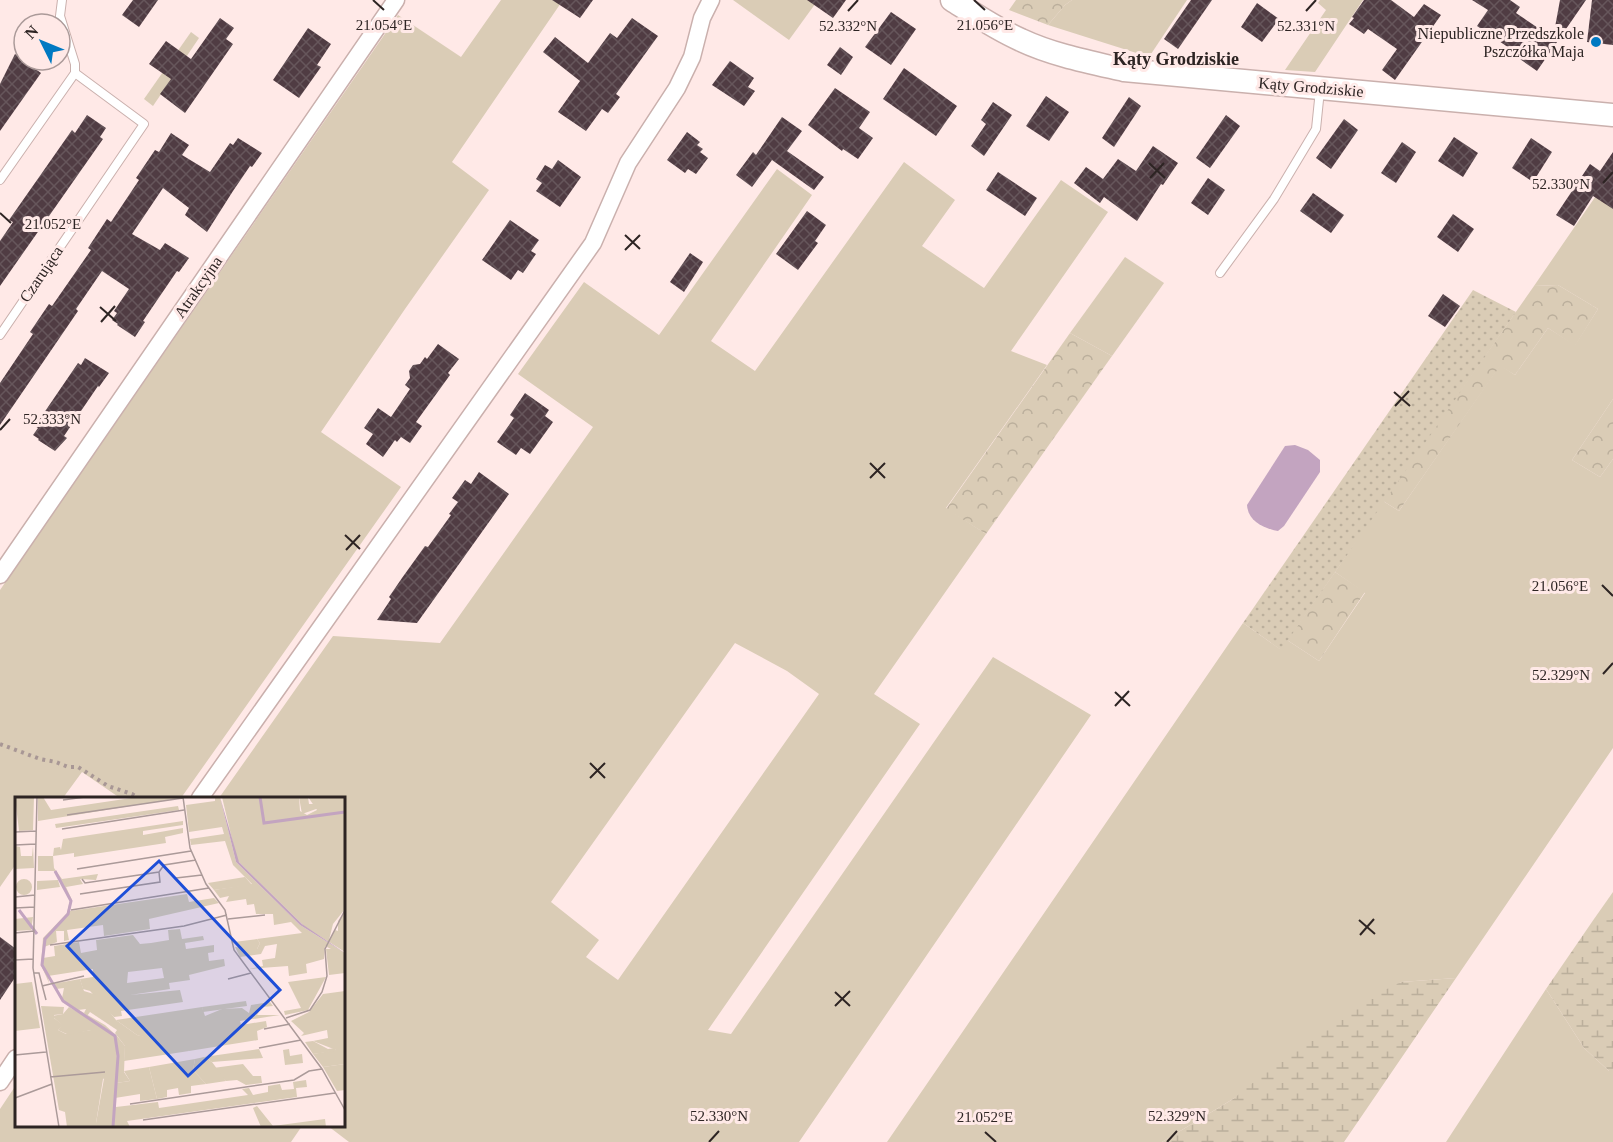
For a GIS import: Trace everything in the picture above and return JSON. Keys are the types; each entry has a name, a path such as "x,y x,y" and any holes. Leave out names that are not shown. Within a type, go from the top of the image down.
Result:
{"street":[{"name":"Atrakcyjna","path":"0,575 396,0"},
{"path":"201,797 593,243 628,163 684,74 692,57 702,18 711,0"},
{"name":"Kąty Grodziskie","path":"952,0 990,25 1022,40 1059,54 1124,70 1613,115"},
{"path":"0,1082 15,1060"}],"lane":[{"path":"0,180 75,73 75,64 60,16 62,0"},
{"name":"Czarująca","path":"0,335 144,124 75,73"},
{"path":"1220,273 1274,199 1316,129 1320,88"}],"path":[{"path":"0,744 40,759 68,767 78,767 108,786 136,797"}],"green space":[{"path":"501,0 563,0 452,162 489,190 321,432 401,487 182,797 119,797 82,772 64,797 15,797 15,865 0,887 0,590 398,15 461,57"},
{"path":"733,0 818,0 789,40"},
{"path":"1016,0 1072,0 1048,25 1009,10"},
{"path":"1072,0 1187,0 1149,57 1048,25"},
{"path":"1320,0 1363,0 1315,72 1285,70 1326,10 1318,3"},
{"path":"191,32 199,38 153,106 144,99"},
{"path":"904,162 955,200 922,246 984,288 1061,180 1108,212 1011,351 1047,365 946,508 986,534 874,694 920,724 708,1030 731,1034 993,657 1091,715 799,1142 349,1142 329,1127 345,1127 345,797 220,797 333,636 440,643 593,427 518,374 584,282 659,335 777,169 812,195 711,341 755,371","holes":["735,643 787,671 819,694 618,980 586,957 599,940 551,902"]},
{"path":"1613,171 1613,399 1572,460 1600,477 1613,459 1613,748 1456,978 1401,982 1233,1099 1162,1142 887,1142 1243,623 1280,649 1287,640 1319,661 1365,593 1335,572 1383,501 1399,511 1500,365 1515,375 1548,328 1575,345 1598,309 1558,285 1534,286"},
{"path":"1125,257 1164,283 1112,356 1070,333"},
{"path":"1558,285 1598,309 1575,346 1548,328 1515,375 1500,366 1399,511 1383,501 1534,286"},
{"path":"1473,290 1516,312 1281,650 1243,623"},
{"path":"1070,333 1112,356 986,534 946,509"},
{"path":"1613,399 1613,459 1600,477 1572,460"},
{"path":"1335,572 1365,592 1319,661 1287,640"},
{"path":"1613,892 1613,919 1594,919"},
{"path":"1594,919 1613,919 1613,1071 1609,1071 1584,1048 1546,989"},
{"path":"1456,978 1344,1142 1162,1142 1233,1099 1351,1006 1401,982"},
{"path":"1546,989 1584,1048 1609,1071 1613,1071 1613,1142 1446,1142"},
{"path":"15,1086 15,1127 301,1127 291,1142 0,1142 0,1109"}],"shaded area":[{"path":"1295,445 1308,450 1320,460 1320,472 1284,526 1278,531 1257,523 1250,515 1247,505 1285,446"}],"building":[{"path":"133,0 158,0 139,27 122,15"},
{"path":"552,0 593,0 580,18"},
{"path":"807,0 846,0 833,18"},
{"path":"1191,0 1212,0 1178,49 1164,39"},
{"path":"1364,0 1391,0 1414,17 1424,4 1441,15 1395,80 1382,70 1397,49 1368,29 1364,34 1349,24"},
{"path":"1472,0 1510,0 1520,7 1516,13 1553,38 1560,0 1586,0 1537,71 1514,55 1515,52 1477,26 1488,10"},
{"path":"1592,0 1613,0 1613,45 1587,42"},
{"path":"1257,3 1279,19 1262,42 1241,27"},
{"path":"891,12 916,29 891,65 865,47"},
{"path":"220,18 234,28 226,39 233,44 185,113 160,94 171,79 149,64 166,41 191,59"},
{"path":"632,18 658,36 616,94 620,97 608,113 602,109 586,131 558,112 580,81 543,52 555,37 588,63 610,33 617,38"},
{"path":"308,28 331,44 317,65 321,67 299,98 273,80"},
{"path":"840,47 853,57 841,75 827,65"},
{"path":"12,60 12,72 41,73 0,131 0,84"},
{"path":"730,61 754,78 748,87 755,91 744,106 712,85"},
{"path":"904,68 957,106 936,136 883,99"},
{"path":"835,88 870,112 859,128 873,138 858,159 843,149 842,151 808,125"},
{"path":"1046,96 1069,112 1049,141 1026,126"},
{"path":"1129,97 1141,106 1114,147 1102,138"},
{"path":"993,102 1012,115 984,156 971,146 986,124 981,120"},
{"path":"87,115 106,128 100,137 103,139 0,286 0,241 13,222 9,220 72,130 75,133"},
{"path":"1226,115 1240,126 1210,168 1196,158"},
{"path":"782,117 802,131 787,151 824,177 814,190 772,160 752,187 736,175 753,152 756,155"},
{"path":"1344,119 1358,130 1331,169 1316,158"},
{"path":"687,132 700,142 697,145 703,149 700,152 708,158 696,174 688,169 685,173 667,160"},
{"path":"171,133 189,145 182,155 210,172 230,143 233,145 238,138 262,153 252,167 250,166 207,232 185,215 189,208 163,188 132,234 160,250 165,243 189,258 179,272 177,271 143,321 145,322 135,337 112,320 117,313 114,311 129,289 102,271 76,309 78,311 0,425 0,383 33,334 30,332 49,304 52,306 91,250 88,248 107,219 111,222 139,180 136,178 155,150 159,152"},
{"path":"1454,137 1478,153 1463,177 1438,161"},
{"path":"1531,138 1552,152 1533,182 1512,168"},
{"path":"1402,142 1416,152 1396,183 1381,173"},
{"path":"1153,146 1178,163 1137,221 1104,197 1100,203 1074,183 1086,167 1103,179 1118,159 1136,171"},
{"path":"1613,152 1613,209 1593,196 1574,226 1556,215 1590,164 1600,171"},
{"path":"558,160 581,177 560,207 536,191 542,183 536,179 545,165 552,169"},
{"path":"998,172 1037,198 1025,216 986,190"},
{"path":"1208,178 1225,190 1208,215 1191,203"},
{"path":"1313,193 1344,215 1331,233 1300,211"},
{"path":"807,211 826,225 815,241 818,243 798,270 776,254"},
{"path":"1453,214 1474,229 1458,252 1437,237"},
{"path":"510,220 539,240 531,251 536,254 523,273 518,270 511,280 482,260"},
{"path":"690,253 703,262 684,292 670,282"},
{"path":"1443,294 1460,306 1445,327 1428,316"},
{"path":"438,344 459,359 416,422 422,426 410,443 401,437 397,442 395,440 383,457 366,444 373,434 364,428 378,408 391,417 410,389 405,385 410,378 409,371 413,365 420,364 425,357 427,359"},
{"path":"85,358 109,373 64,436 67,438 55,451 33,435 38,428 35,426 78,363 81,365"},
{"path":"525,393 549,410 545,416 553,422 530,454 521,448 516,455 497,442 514,418 510,415"},
{"path":"479,472 509,494 417,623 377,620 402,578 451,515 449,514 458,502 452,498 465,480 471,484"},
{"path":"0,937 15,948 15,978 0,1000"}],"place":[{"name":"Niepubliczne Przedszkole Pszczółka Maja","path":"1596,42"}],"district":[{"name":"Kąty Grodziskie","path":"1176,59"}]}
